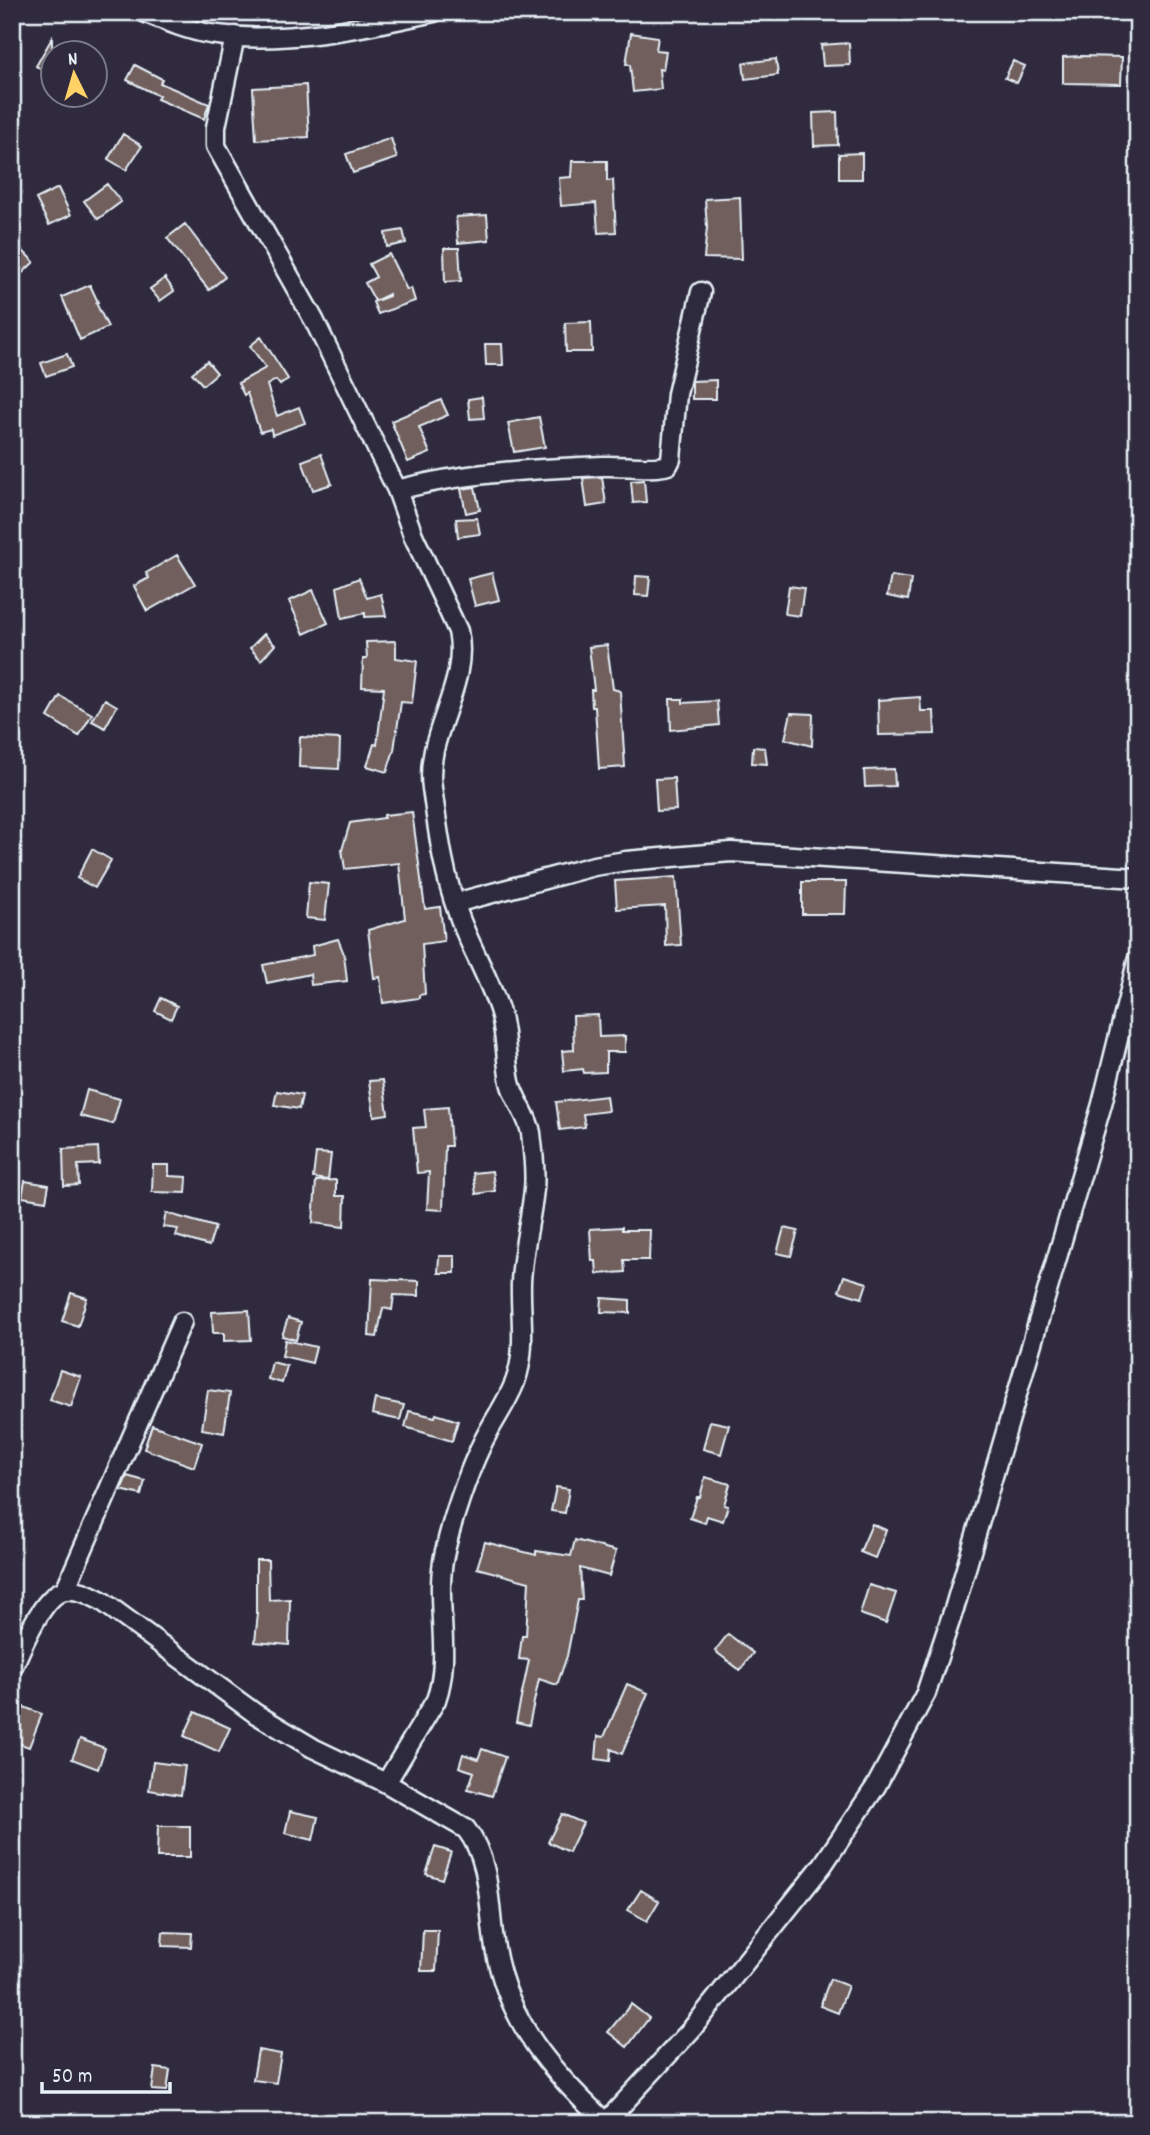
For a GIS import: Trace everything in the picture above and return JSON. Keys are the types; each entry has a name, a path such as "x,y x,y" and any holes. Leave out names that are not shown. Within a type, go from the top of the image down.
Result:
{"street":[{"path":"144,12 209,34 269,37 341,30 434,12"},
{"path":"235,36 216,127 216,146 314,320 397,490 413,536 456,622 461,646 449,705 434,748 430,772 443,864 455,903 500,1014 512,1086 530,1132 534,1190 525,1238 521,1283 522,1338 518,1372 480,1447 445,1551 440,1585 443,1667 440,1690 386,1783"},
{"path":"397,490 454,477 606,466 666,466 671,459 677,394 701,292"},
{"path":"455,903 594,866 731,852 1138,878"},
{"path":"12,1668 43,1608 55,1594 65,1590 83,1592 102,1601 256,1714 313,1748 386,1783 466,1829 471,1834 486,1874 495,1948 513,2008 548,2065 567,2087 605,2122 691,2030 822,1866 876,1786 926,1693 956,1606 1102,1104 1138,958"},
{"path":"65,1590 181,1322"}],"building":[{"path":"631,33 658,37 656,50 666,51 663,70 659,69 661,89 633,92 630,65 626,64"},
{"path":"849,43 850,65 823,66 821,45"},
{"path":"1063,57 1122,57 1121,84 1063,83"},
{"path":"776,59 778,75 745,79 743,63"},
{"path":"1013,61 1025,66 1017,83 1005,78"},
{"path":"135,65 162,79 160,83 209,104 204,119 157,99 159,96 127,80"},
{"path":"306,85 309,137 256,140 253,88"},
{"path":"837,112 838,145 814,146 813,113"},
{"path":"123,134 142,146 126,170 108,159"},
{"path":"391,138 397,158 353,173 346,154"},
{"path":"862,153 862,179 839,179 839,154"},
{"path":"572,161 607,161 607,181 613,180 616,232 598,233 596,203 561,206 559,178 571,177"},
{"path":"107,184 121,202 98,219 84,201"},
{"path":"58,188 71,215 49,225 36,199"},
{"path":"740,197 742,259 704,258 707,227 705,199"},
{"path":"487,215 489,240 458,243 456,217"},
{"path":"185,224 225,277 209,290 167,238"},
{"path":"403,230 406,243 387,247 385,233"},
{"path":"20,248 34,262 12,283 12,256"},
{"path":"444,248 459,248 461,281 445,282"},
{"path":"389,254 407,290 411,288 415,301 378,314 373,302 389,296 389,294 375,301 365,283 376,277 369,264"},
{"path":"165,278 174,291 160,301 150,289"},
{"path":"90,285 108,327 80,340 62,297"},
{"path":"591,322 592,352 566,352 565,323"},
{"path":"261,337 288,379 280,385 276,380 267,385 277,416 299,407 305,423 272,435 271,429 260,432 247,393 244,395 238,383 266,368 250,346"},
{"path":"485,344 502,344 503,365 486,365"},
{"path":"67,354 72,367 46,376 41,363"},
{"path":"207,361 217,373 203,385 192,373"},
{"path":"716,380 716,399 692,399 692,381"},
{"path":"482,397 484,418 470,419 468,399"},
{"path":"441,400 448,415 419,427 430,453 408,462 391,421"},
{"path":"539,417 545,447 514,452 508,423"},
{"path":"321,454 332,484 313,490 302,461"},
{"path":"602,477 606,504 587,507 583,478"},
{"path":"644,480 646,502 633,503 631,481"},
{"path":"475,487 480,510 466,513 461,489"},
{"path":"477,518 480,534 458,537 456,519"},
{"path":"177,555 195,584 147,611 134,586 149,578 146,573"},
{"path":"492,573 499,600 475,606 468,579"},
{"path":"636,576 650,577 648,596 635,595"},
{"path":"891,576 911,579 908,600 887,596"},
{"path":"359,578 367,598 381,594 386,616 365,617 365,613 342,618 337,587"},
{"path":"789,586 804,588 800,616 785,614"},
{"path":"313,590 328,623 304,634 289,601"},
{"path":"264,634 275,645 261,660 250,648"},
{"path":"396,641 396,658 417,661 412,703 401,702 394,750 387,772 367,766 374,744 377,745 384,688 362,687 363,659 367,659 366,642"},
{"path":"607,645 613,689 620,691 625,767 599,769 589,647"},
{"path":"60,696 92,714 79,736 48,717"},
{"path":"920,697 921,711 934,711 935,734 879,735 878,700"},
{"path":"105,699 117,706 105,728 92,721"},
{"path":"670,699 683,699 683,703 717,701 719,725 671,730"},
{"path":"791,713 813,714 812,746 785,739"},
{"path":"300,737 340,739 339,769 299,767"},
{"path":"753,747 765,748 767,764 752,763"},
{"path":"894,769 895,786 865,787 864,770"},
{"path":"674,778 676,810 657,811 655,779"},
{"path":"412,812 425,909 440,907 444,941 422,944 425,994 419,995 419,998 383,1003 380,977 374,978 368,930 405,919 399,863 345,869 342,850 350,823"},
{"path":"92,849 111,860 95,888 77,878"},
{"path":"676,877 681,945 666,946 665,906 617,909 615,881"},
{"path":"309,882 329,884 325,920 306,918"},
{"path":"802,882 846,882 845,914 802,914"},
{"path":"338,939 344,954 347,981 311,985 310,974 267,983 263,965 313,955 312,946"},
{"path":"161,998 177,1006 171,1019 155,1011"},
{"path":"598,1015 599,1037 625,1036 625,1052 606,1052 606,1072 584,1073 583,1069 564,1071 562,1051 574,1050 573,1016"},
{"path":"383,1080 388,1114 374,1116 369,1081"},
{"path":"87,1090 120,1099 113,1124 80,1116"},
{"path":"277,1091 302,1095 299,1109 274,1105"},
{"path":"606,1096 608,1111 583,1114 585,1127 560,1130 556,1102"},
{"path":"448,1107 451,1146 445,1146 443,1210 427,1209 429,1172 417,1173 413,1128 426,1127 424,1109"},
{"path":"98,1147 99,1164 78,1165 79,1185 64,1186 63,1149"},
{"path":"316,1153 331,1154 328,1180 313,1178"},
{"path":"153,1165 169,1165 169,1176 187,1177 186,1193 152,1192"},
{"path":"492,1171 495,1191 476,1194 473,1173"},
{"path":"336,1180 336,1196 345,1196 344,1227 313,1223 316,1181"},
{"path":"25,1181 49,1185 46,1201 22,1197"},
{"path":"166,1213 215,1227 209,1246 176,1236 178,1229 163,1227"},
{"path":"622,1227 622,1230 650,1230 649,1260 624,1260 625,1272 597,1274 596,1261 592,1261 590,1229"},
{"path":"784,1228 798,1231 791,1256 777,1253"},
{"path":"439,1256 455,1256 455,1273 438,1273"},
{"path":"844,1276 867,1283 862,1298 839,1291"},
{"path":"372,1279 419,1281 419,1296 394,1295 392,1310 383,1308 377,1337 369,1336"},
{"path":"71,1293 87,1298 78,1326 62,1321"},
{"path":"602,1298 630,1300 630,1313 601,1312"},
{"path":"249,1310 251,1340 224,1341 224,1333 213,1333 212,1312"},
{"path":"288,1318 301,1322 296,1340 282,1336"},
{"path":"285,1340 316,1347 312,1363 282,1356"},
{"path":"272,1362 287,1366 282,1383 268,1379"},
{"path":"60,1370 81,1377 71,1407 50,1400"},
{"path":"208,1390 230,1393 224,1433 202,1429"},
{"path":"375,1399 404,1405 400,1420 372,1414"},
{"path":"409,1411 435,1417 436,1414 458,1421 452,1441 405,1427"},
{"path":"710,1421 729,1425 721,1454 703,1449"},
{"path":"152,1425 202,1443 194,1467 144,1449"},
{"path":"127,1476 145,1481 141,1495 121,1490"},
{"path":"705,1477 730,1484 724,1505 728,1506 723,1521 707,1516 705,1523 690,1518 697,1497 700,1497"},
{"path":"556,1487 569,1489 565,1513 551,1511"},
{"path":"872,1524 886,1530 875,1558 860,1552"},
{"path":"575,1540 616,1551 609,1576 580,1568 582,1600 578,1600 567,1656 557,1685 539,1679 529,1725 516,1722 529,1660 519,1659 522,1636 526,1636 529,1582 477,1568 485,1542 536,1555 536,1551 571,1556"},
{"path":"256,1560 268,1560 269,1600 290,1599 289,1645 255,1642 258,1613"},
{"path":"869,1585 896,1593 886,1623 860,1614"},
{"path":"728,1634 753,1653 740,1670 715,1651"},
{"path":"627,1684 648,1693 622,1754 611,1749 610,1761 596,1759 598,1736 604,1737"},
{"path":"24,1707 42,1714 29,1747 12,1741"},
{"path":"195,1712 230,1728 219,1752 184,1736"},
{"path":"80,1739 105,1748 98,1769 72,1759"},
{"path":"482,1749 505,1757 492,1796 468,1789 474,1772 459,1767 463,1754 478,1759"},
{"path":"153,1762 185,1766 181,1795 149,1790"},
{"path":"290,1811 318,1817 313,1840 285,1833"},
{"path":"562,1814 583,1823 569,1852 548,1842"},
{"path":"158,1826 190,1826 190,1857 157,1857"},
{"path":"435,1847 451,1852 442,1879 426,1874"},
{"path":"641,1890 659,1901 647,1921 628,1910"},
{"path":"423,1930 438,1930 436,1971 421,1971"},
{"path":"163,1932 192,1933 191,1947 162,1946"},
{"path":"830,1979 848,1986 838,2013 820,2006"},
{"path":"631,2004 649,2018 627,2047 608,2032"},
{"path":"258,2050 281,2054 276,2083 253,2080"},
{"path":"155,2068 170,2070 167,2091 152,2090"}]}
